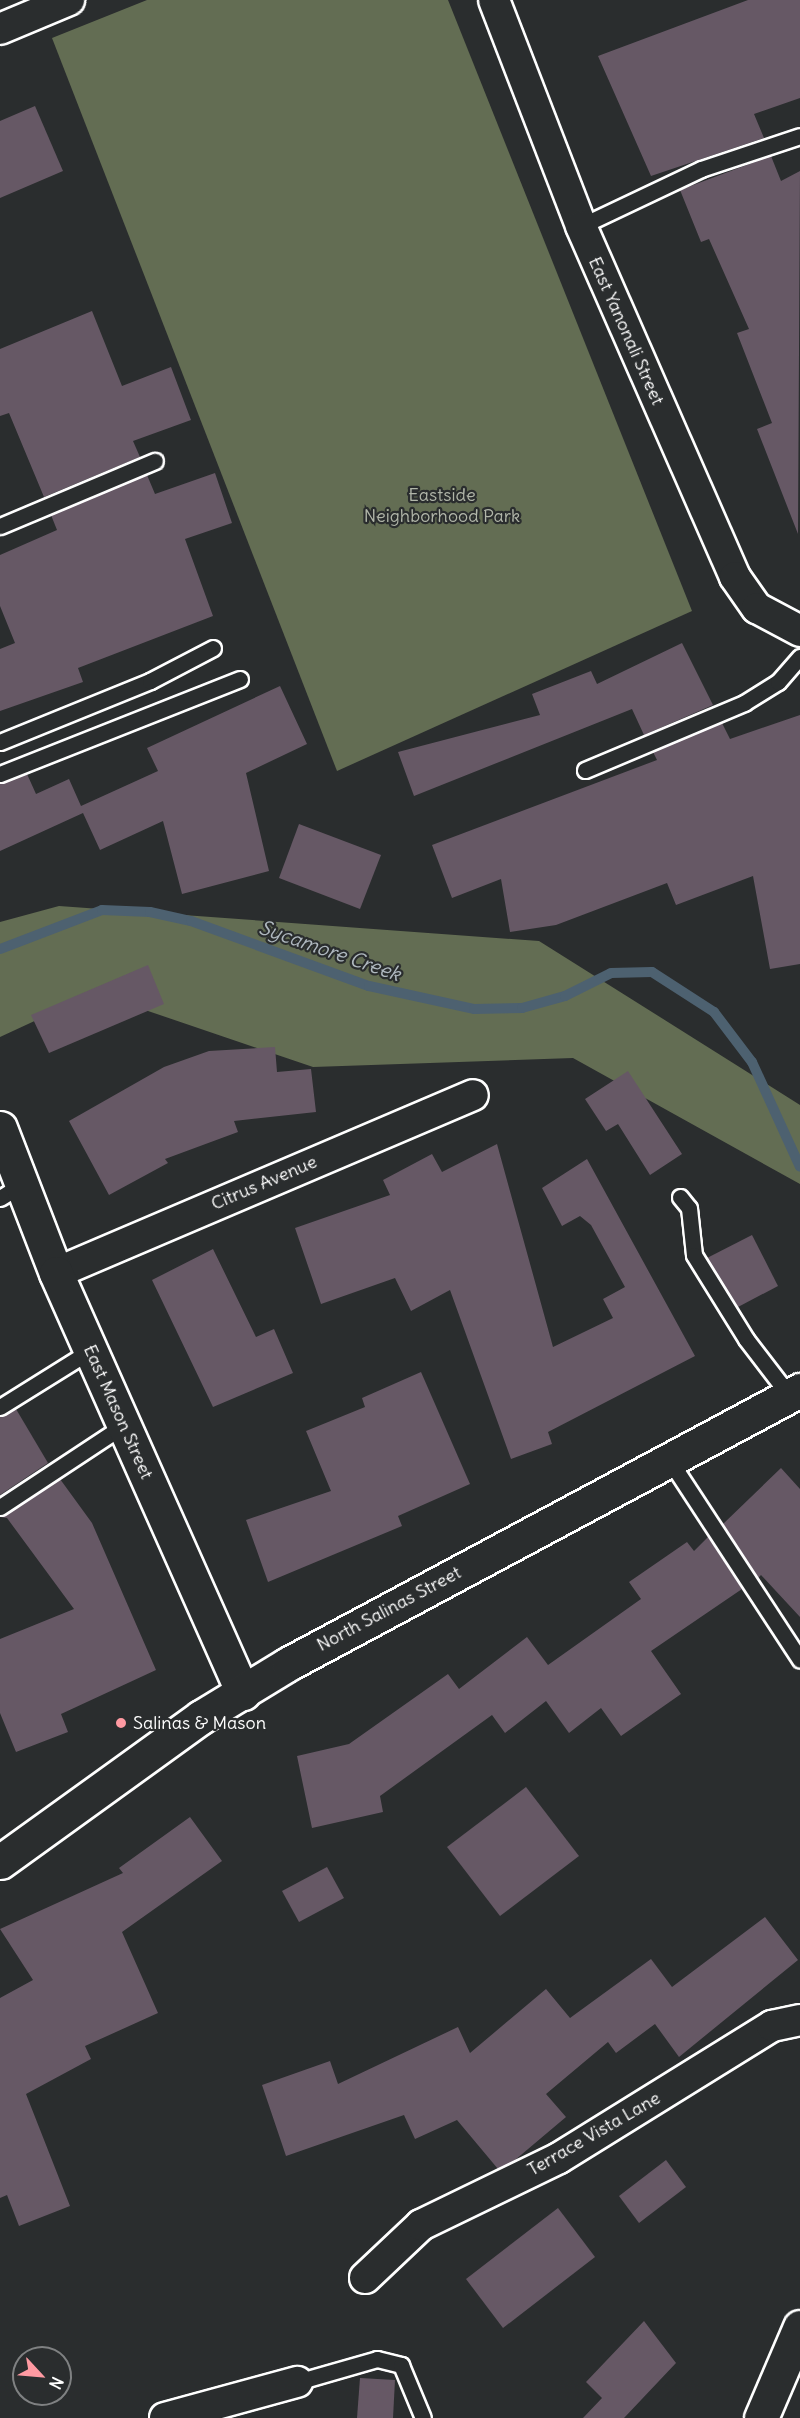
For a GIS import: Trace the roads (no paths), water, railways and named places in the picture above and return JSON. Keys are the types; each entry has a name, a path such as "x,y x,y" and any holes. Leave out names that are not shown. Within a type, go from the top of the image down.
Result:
{"main road":[{"name":"East Mason Street","path":"0,1128 10,1192 56,1273 243,1693"},
{"name":"North Salinas Street","path":"0,1862 201,1717 668,1458 794,1393"},
{"path":"761,2418 800,2327"}],"street":[{"path":"0,29 69,0"},
{"name":"East Yanonali Street","path":"494,0 581,226 735,577 757,608 800,631"},
{"name":"Citrus Avenue","path":"56,1273 473,1095"},
{"name":"Terrace Vista Lane","path":"365,2278 421,2225 559,2158 772,2026 800,2020"},
{"path":"165,2418 215,2412 297,2382"}],"lane":[{"path":"581,226 700,170 800,136"},
{"path":"0,526 155,461"},
{"path":"0,742 150,681 213,648"},
{"path":"585,770 744,703 778,682 800,657"},
{"path":"0,774 240,679"},
{"path":"680,1197 688,1208 694,1255 746,1339 794,1393"},
{"path":"0,1407 90,1351"},
{"path":"0,1507 123,1426"},
{"path":"668,1458 800,1660"},
{"path":"297,2382 377,2360 401,2365 423,2418"}],"waterway":[{"name":"Sycamore Creek","path":"0,949 102,910 150,912 191,921 369,986 474,1009 522,1008 565,996 611,973 652,972 714,1012 752,1062 800,1167"}],"place":[{"name":"Salinas & Mason","path":"121,1723"}],"park label":[{"name":"Eastside Neighborhood Park","path":"442,506"}]}
